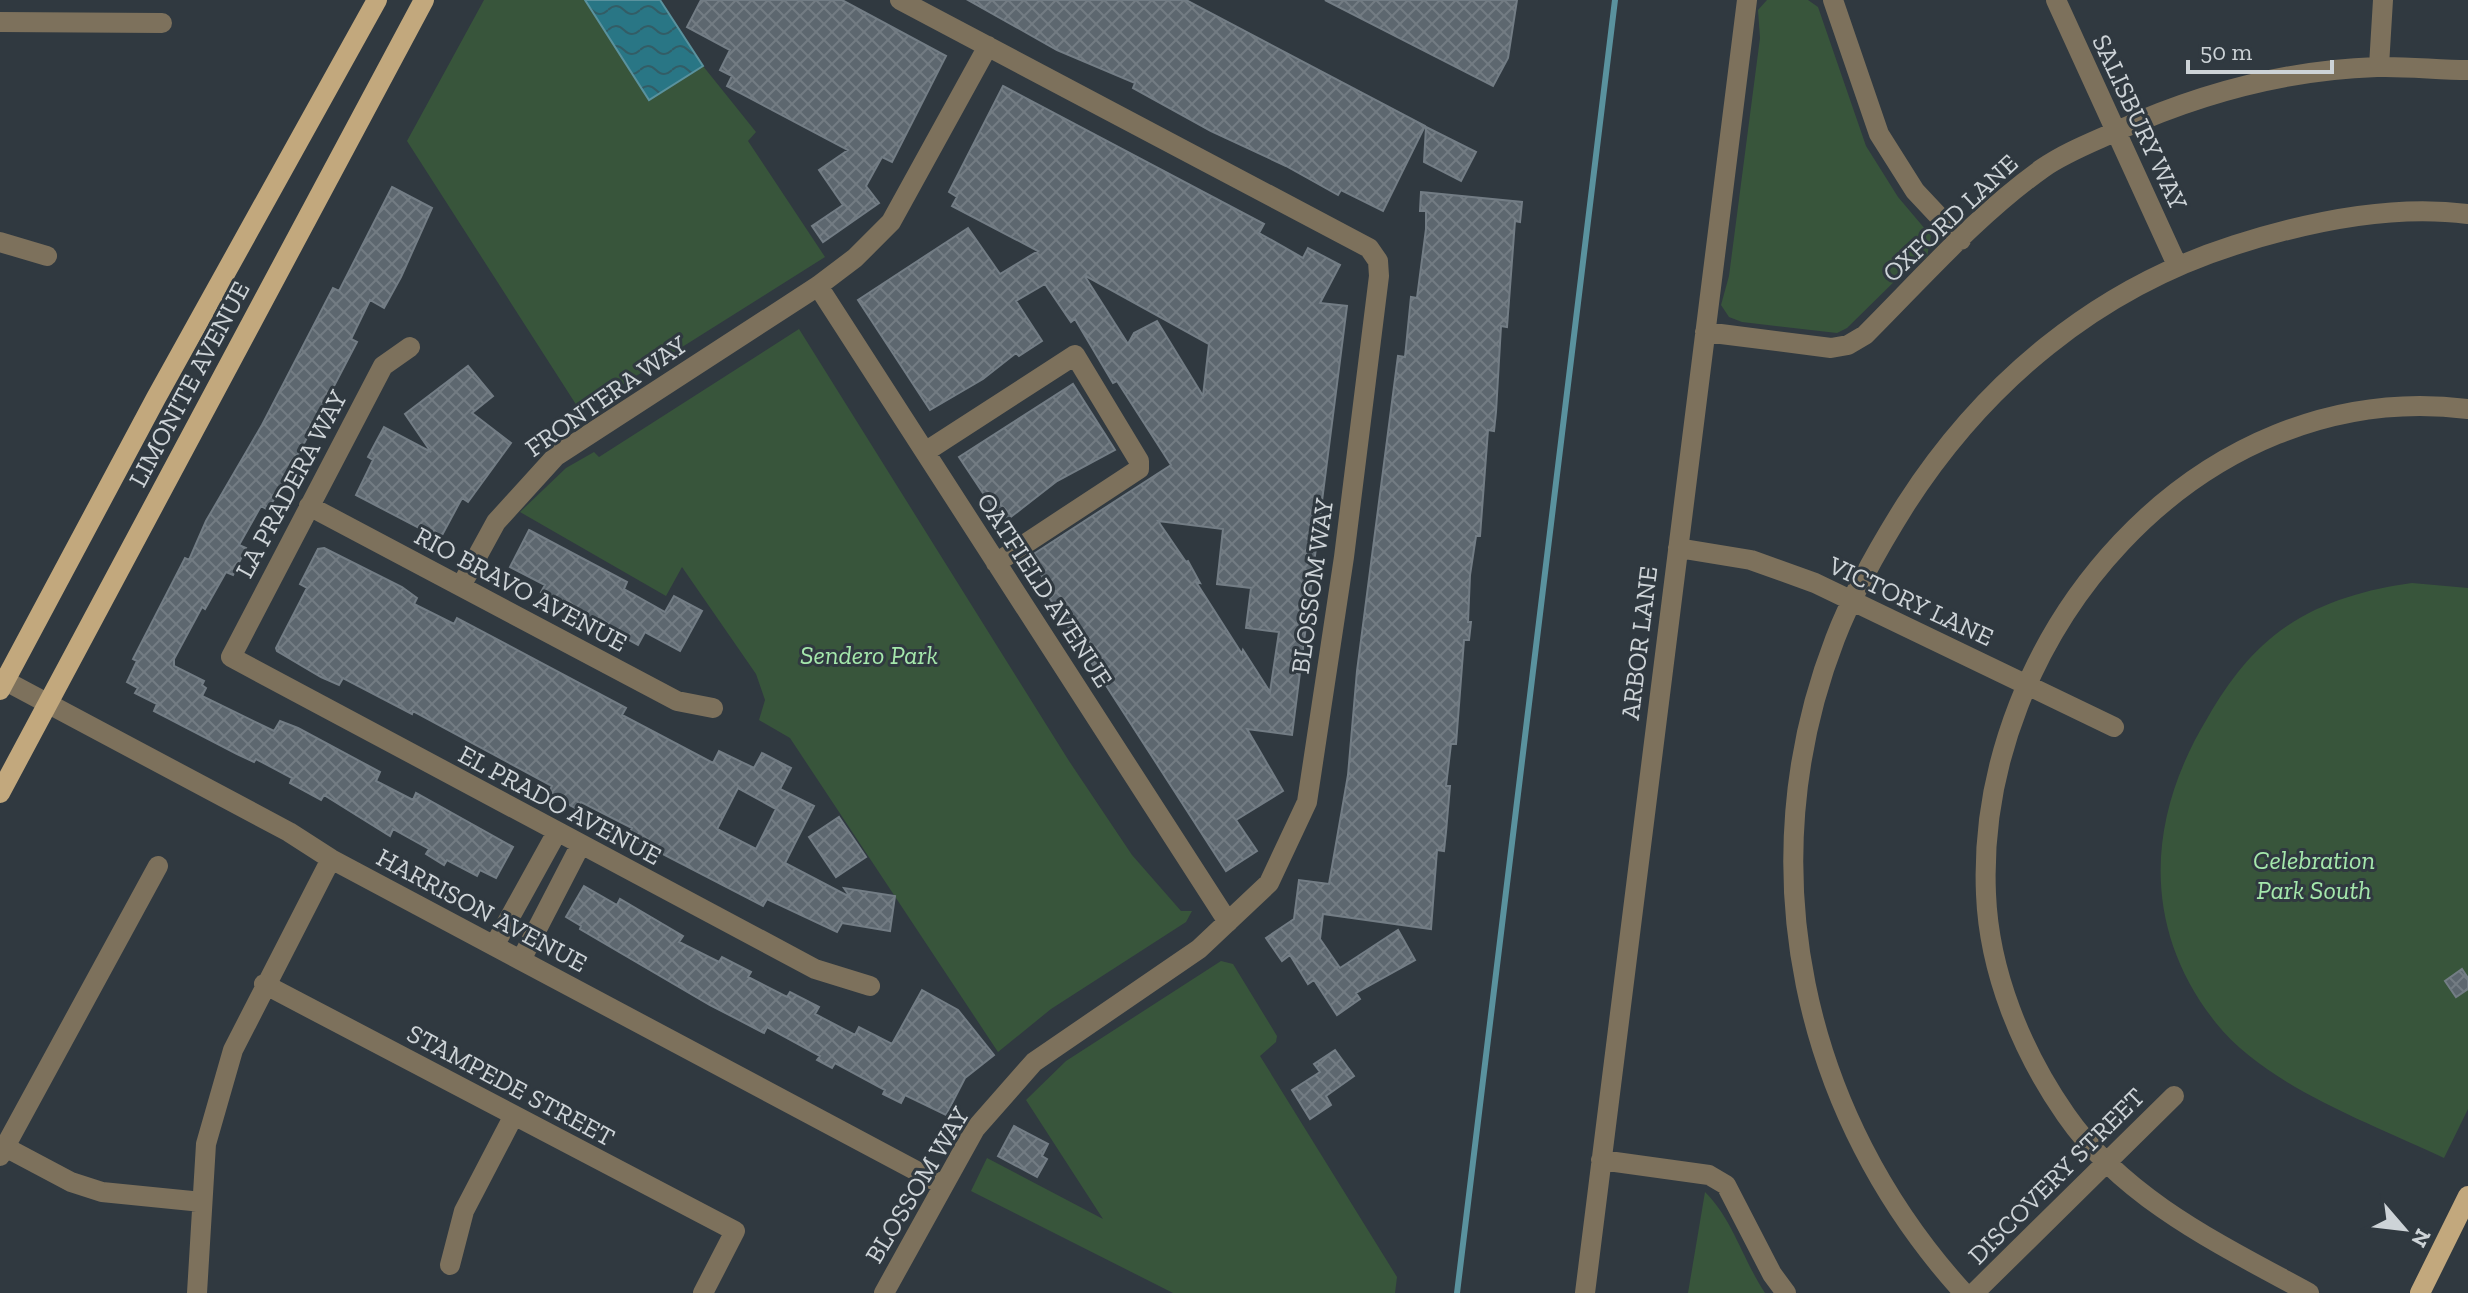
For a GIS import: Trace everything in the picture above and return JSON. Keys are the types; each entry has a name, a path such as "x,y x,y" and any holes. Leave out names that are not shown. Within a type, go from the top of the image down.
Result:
{"main road":[{"name":"LIMONITE AVENUE","path":"2,683 377,0"},
{"name":"LIMONITE AVENUE","path":"0,793 424,0"},
{"path":"2420,1293 2468,1196"}],"street":[{"name":"BLOSSOM WAY","path":"884,1293 941,1184 975,1129 1034,1062 1199,949 1269,883 1307,802 1344,552 1378,261 1369,248 900,0"},
{"name":"ARBOR LANE","path":"1585,1293 1747,0"},
{"path":"1833,0 1879,134 1915,191 1961,240"},
{"name":"SALISBURY WAY","path":"2056,0 2177,265"},
{"path":"2379,66 2383,0"},
{"path":"0,22 162,23"},
{"name":"FRONTERA WAY","path":"461,586 496,522 556,456 818,286 855,258 891,222 988,46"},
{"name":"OXFORD LANE","path":"1705,332 1831,348 1848,345 1865,335 1961,240 2045,167 2183,103 2243,85 2379,66 2468,70"},
{"path":"1964,1293 1908,1227 1863,1151 1828,1069 1800,964 1793,850 1797,795 1818,689 1852,601 1921,482 1986,400 2065,330 2177,265 2272,233 2328,221 2432,212 2468,214"},
{"path":"0,242 47,256"},
{"name":"OATFIELD AVENUE","path":"818,286 1228,922"},
{"name":"LA PRADERA WAY","path":"231,657 383,366 410,347"},
{"path":"925,452 1075,355 1139,461 1139,469 996,563"},
{"path":"2309,1293 2172,1216 2106,1163 2067,1117 2035,1064 2002,985 1991,938 1986,895 1990,808 2009,726 2027,684 2076,599 2110,554 2144,517 2213,465 2295,428 2340,415 2380,409 2468,409"},
{"name":"RIO BRAVO AVENUE","path":"309,506 677,701 713,708"},
{"name":"VICTORY LANE","path":"1678,548 1751,560 1852,601 2114,727"},
{"name":"EL PRADO AVENUE","path":"231,657 815,969 870,986"},
{"name":"HARRISON AVENUE","path":"2,683 48,702 331,859 941,1184"},
{"path":"494,946 557,832"},
{"path":"521,960 580,846"},
{"path":"197,1293 206,1144 216,1105 233,1050 264,984 331,859"},
{"path":"158,866 2,1151 71,1182 102,1192 202,1202"},
{"name":"STAMPEDE STREET","path":"264,984 735,1231 703,1293"},
{"name":"DISCOVERY STREET","path":"1974,1293 2174,1096"},
{"path":"450,1265 464,1211 514,1115"},
{"path":"1601,1160 1709,1175 1726,1185 1772,1274 1786,1293"}],"green space":[{"path":"484,0 585,0 649,99 703,66 756,132 748,141 825,257 582,410 407,141"},
{"path":"1767,0 1808,0 1818,7 1866,146 1898,197 1931,236 1927,257 1907,269 1847,328 1837,333 1742,322 1729,317 1721,305 1729,276 1760,38 1758,10"},
{"name":"Sendero Park","path":"799,329 1069,761 1132,855 1181,911 1192,911 1186,922 1051,1009 998,1052 790,738 759,720 765,700 756,674 682,567 666,596 520,512 566,468 594,452 599,457"},
{"name":"Celebration Park South","path":"2412,583 2468,588 2468,1109 2444,1158 2291,1085 2237,1046 2216,1023 2191,986 2174,949 2164,910 2161,872 2164,832 2173,794 2188,755 2216,704 2242,667 2274,635 2301,617 2363,593"},
{"path":"1221,961 1233,964 1277,1036 1276,1042 1260,1056 1397,1277 1395,1293 1173,1293 971,1191 987,1158 1103,1219 1026,1100 1066,1061"},
{"path":"1705,1192 1723,1214 1765,1293 1688,1293"}],"water":[{"path":"585,0 660,0 703,66 649,100"}],"building":[{"path":"701,0 842,0 946,56 892,162 882,157 866,186 879,203 823,242 812,226 843,205 819,170 848,150 727,86 732,76 720,70 730,50 687,27"},
{"path":"968,0 1186,0 1425,126 1383,211 1341,190 1338,195 1286,166 1211,131 1133,88 1135,83 1057,50"},
{"path":"1325,0 1517,0 1508,58 1493,86"},
{"path":"1003,86 1264,224 1259,233 1303,258 1308,248 1340,265 1320,303 1347,306 1292,735 1247,729 1283,791 1236,820 1257,851 1226,871 1047,594 1052,591 1029,557 1171,465 1117,381 1113,383 1075,319 1071,322 1045,284 1016,301 1042,341 1019,356 1016,353 983,379 930,410 858,300 968,228 1000,274 1038,251 952,206 957,197 949,192","holes":["1084,275 1209,344 1203,396 1157,321 1134,333 1128,344","1158,521 1223,529 1217,584 1251,588 1246,628 1279,632 1270,692 1196,582 1200,583 1188,561"]},
{"path":"1426,127 1476,152 1461,181 1424,162"},
{"path":"392,187 432,208 401,277 384,308 370,300 351,339 357,342 288,474 268,510 261,506 239,545 246,548 233,575 226,572 205,609 202,607 174,659 174,666 204,681 202,685 206,688 202,696 274,731 280,721 298,728 380,772 376,781 413,800 416,793 513,847 496,878 480,870 477,876 447,860 444,865 426,854 429,849 393,829 390,836 324,795 321,800 290,783 292,778 256,759 254,762 237,754 154,711 157,704 135,693 138,688 127,682 137,661 133,659 185,558 189,560 206,521 262,425 333,288 339,291"},
{"path":"1421,192 1522,202 1520,222 1515,221 1507,327 1501,326 1494,431 1488,430 1480,536 1476,536 1470,575 1469,640 1464,640 1456,744 1451,744 1446,786 1450,786 1444,851 1437,850 1431,929 1323,914 1320,939 1340,968 1398,930 1415,960 1356,993 1360,999 1337,1015 1314,980 1308,984 1290,955 1282,961 1266,938 1294,919 1299,880 1329,884 1348,775 1357,671 1398,356 1405,357 1411,297 1417,298 1426,229 1426,211 1420,211"},
{"path":"468,366 493,396 472,413 511,443 468,502 462,498 440,539 356,495 373,460 368,457 384,427 431,452 405,414"},
{"path":"1073,384 1115,450 1057,481 1003,523 959,457"},
{"path":"529,530 627,582 624,589 665,612 674,596 702,611 680,651 645,632 638,645 541,592 545,585 510,567"},
{"path":"324,548 402,587 417,598 414,604 454,624 457,618 626,708 622,715 713,763 719,751 754,768 762,753 791,768 780,789 814,806 785,863 850,897 844,888 895,896 890,931 842,923 837,932 767,899 763,906 628,836 632,828 581,802 577,809 548,794 552,786 413,711 412,714 343,678 339,685 277,651 307,588 300,584 318,549","holes":["738,788 776,809 756,849 717,829"]},
{"path":"839,817 866,857 836,877 809,837"},
{"path":"584,886 617,905 620,899 683,936 679,942 719,962 722,957 751,972 748,977 787,997 790,992 819,1007 815,1014 855,1035 859,1027 892,1044 922,990 958,1010 994,1055 965,1078 946,1115 905,1095 901,1103 883,1094 885,1090 835,1063 832,1068 817,1060 820,1056 767,1027 764,1033 710,1005 580,929 581,926 566,917"},
{"path":"2462,969 2468,978 2468,989 2456,997 2445,981"},
{"path":"1335,1050 1354,1076 1326,1096 1331,1105 1310,1119 1292,1090 1320,1072 1314,1064"},
{"path":"1014,1126 1048,1144 1042,1156 1047,1159 1037,1177 998,1156"}],"waterway":[{"path":"1457,1293 1615,0"}]}
